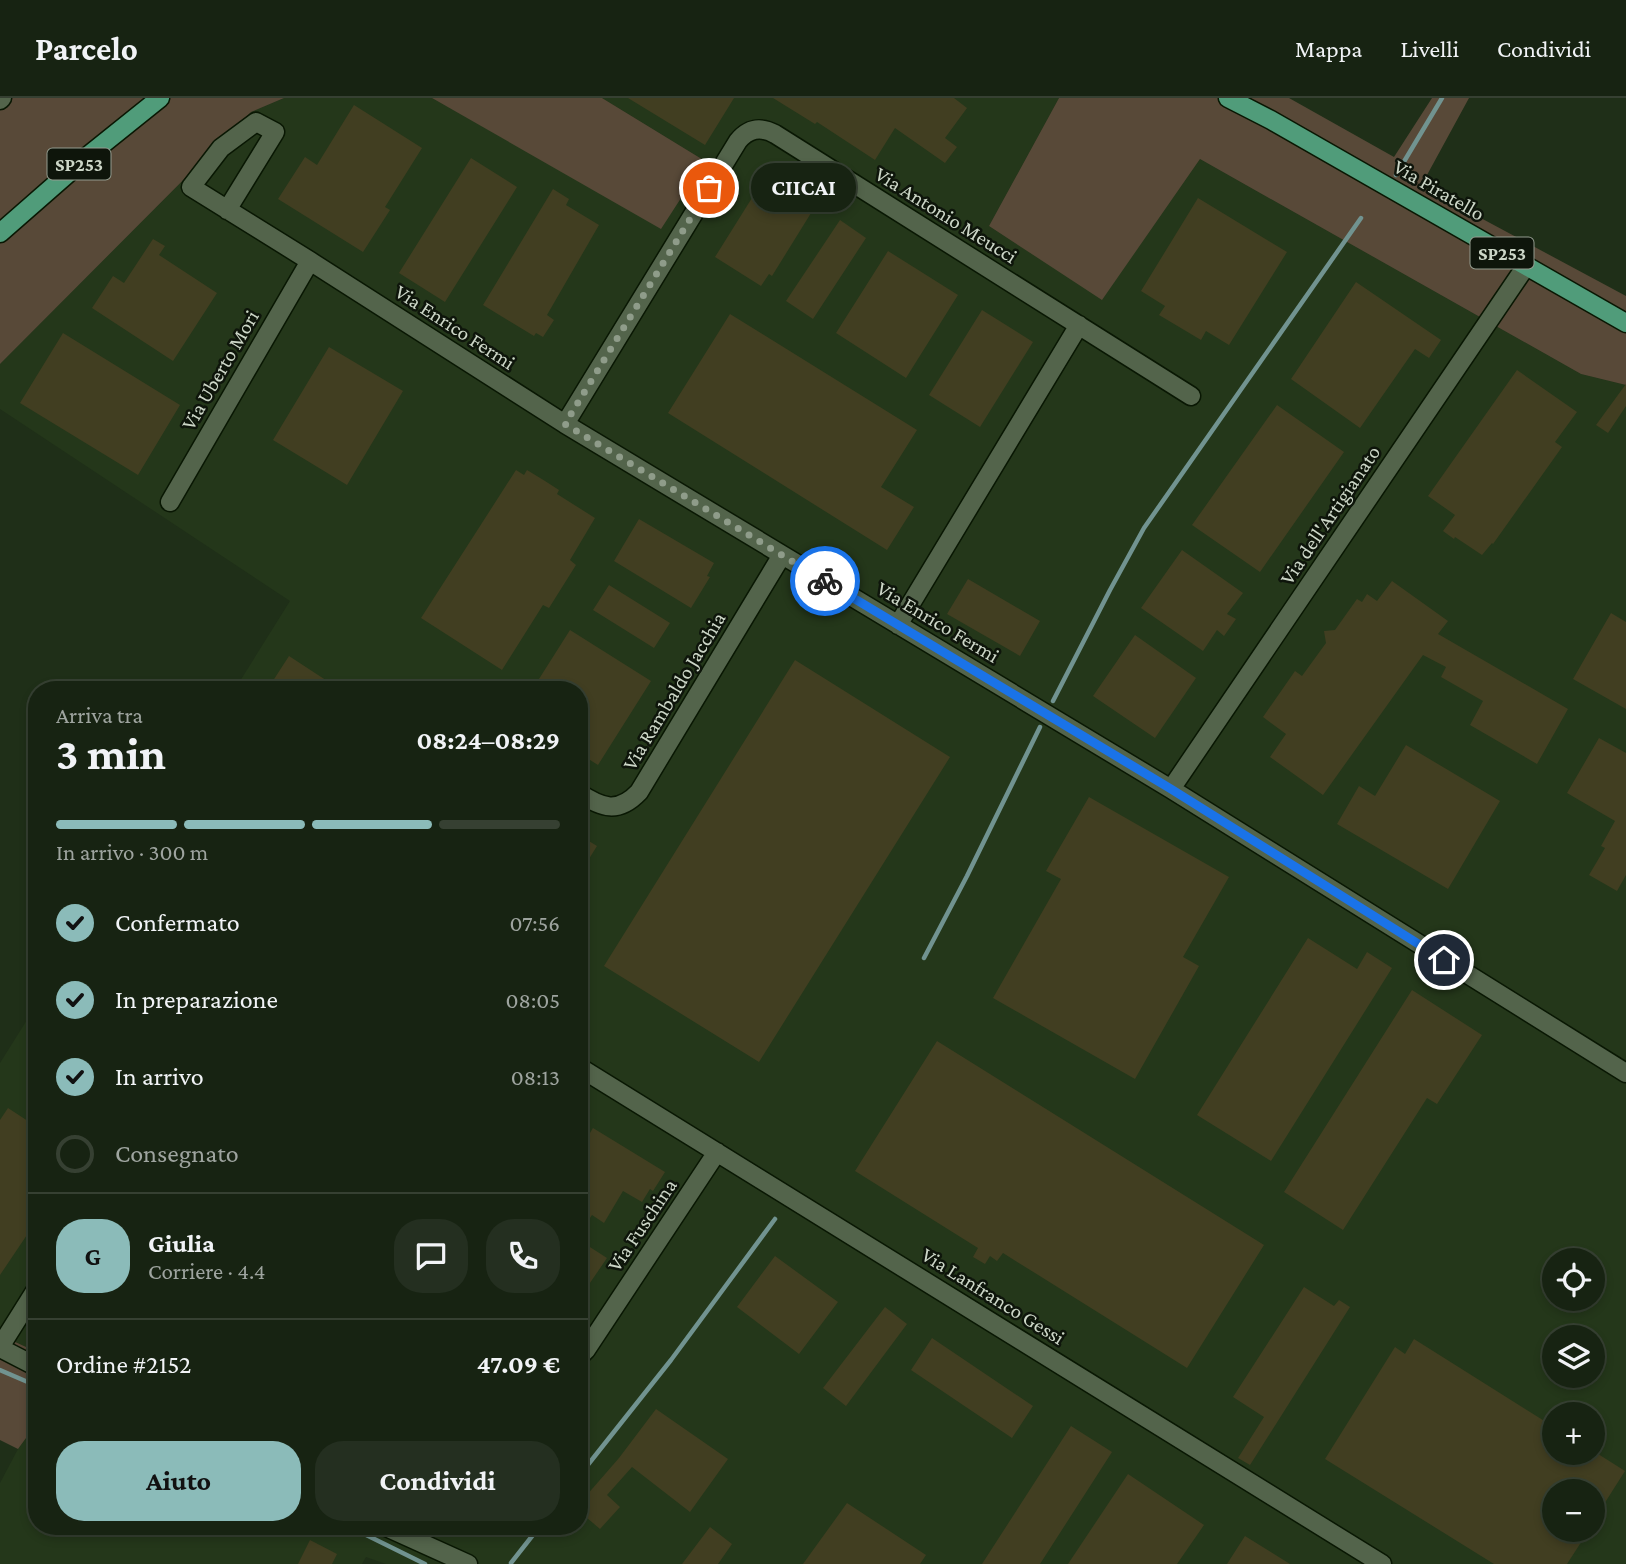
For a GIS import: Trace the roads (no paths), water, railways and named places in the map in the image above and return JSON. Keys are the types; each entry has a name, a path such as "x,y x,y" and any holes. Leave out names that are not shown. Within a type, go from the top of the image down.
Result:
{"main road":[{"name":"SP253","path":"0,233 89,155 160,98"},
{"name":"Via Piratello","path":"1228,98 1626,323"}],"street":[{"name":"Via Enrico Fermi","path":"227,209 275,132 256,122 221,148 191,187 565,424 1171,789 1626,1073"},
{"name":"Via Antonio Meucci","path":"565,424 738,141 743,135 759,129 775,134 1079,325"},
{"name":"Via Uberto Mori","path":"170,502 310,261"},
{"name":"Via dell'Artigianato","path":"1171,789 1526,267"},
{"path":"898,625 1079,325 1191,396"},
{"name":"Via Rambaldo Jacchia","path":"588,799 597,805 620,806 631,801 639,792 782,555"},
{"name":"Via Lanfranco Gessi","path":"588,1073 1382,1564"},
{"name":"Via Fuschina","path":"588,1347 717,1152"},
{"path":"28,1303 0,1348 28,1362"},
{"path":"404,1535 468,1564"}],"waterway":[{"path":"1396,175 1442,98"},
{"path":"1053,701 1144,528 1361,218"},
{"path":"924,958 1040,727"},
{"path":"588,1465 671,1360 775,1219"},
{"path":"0,1370 28,1382"},
{"path":"366,1535 425,1564"},
{"path":"511,1563 533,1535"}],"place":[{"name":"CIICAI","path":"709,188"}]}
